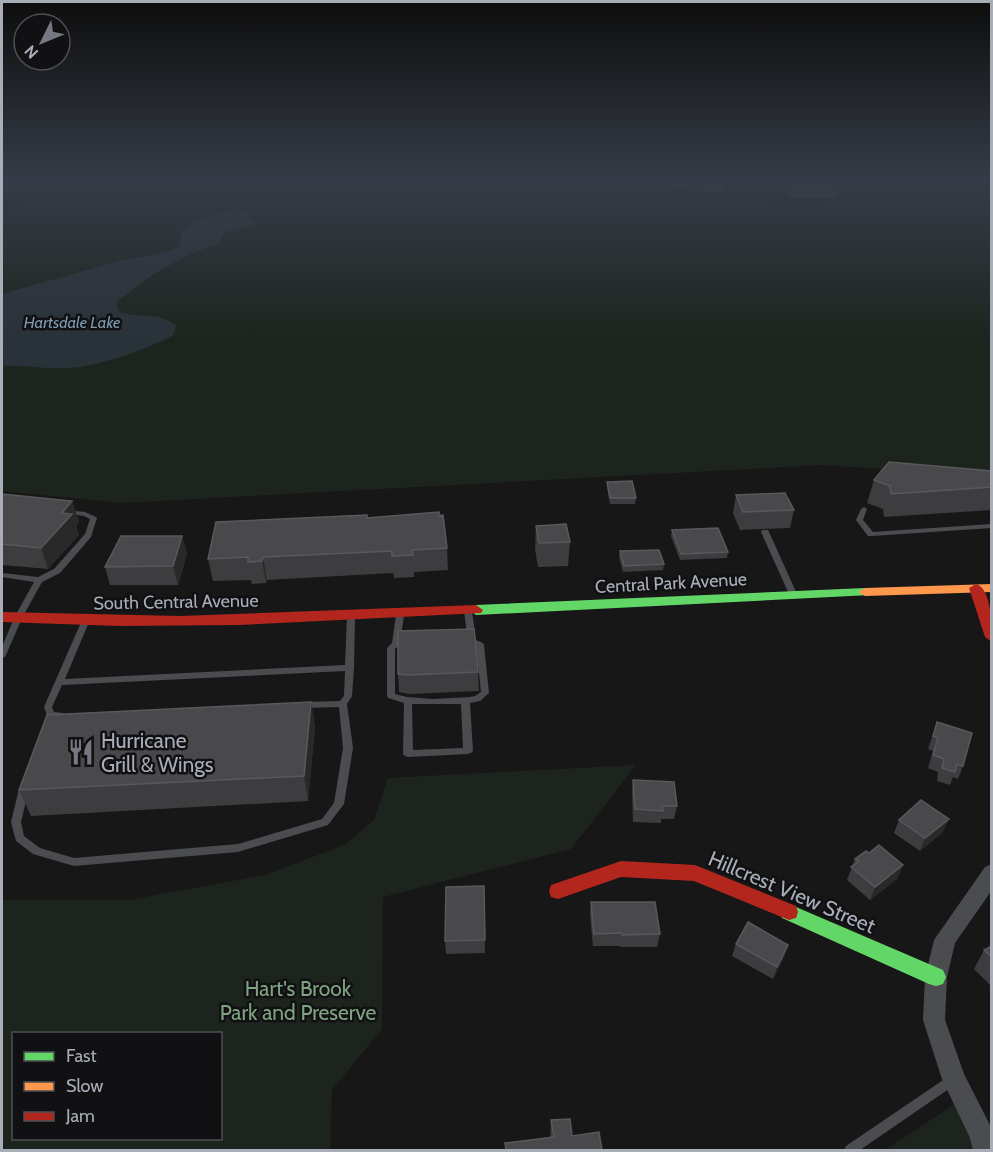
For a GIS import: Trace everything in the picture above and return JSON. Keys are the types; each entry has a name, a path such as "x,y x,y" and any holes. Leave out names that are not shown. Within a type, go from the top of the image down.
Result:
{"main road":[{"path":"976,588 992,637"},
{"name":"Central Park Avenue","path":"352,615 400,615 468,610 992,588"},
{"name":"South Central Avenue","path":"2,617 186,622 352,615"},
{"name":"Hillcrest View Street","path":"558,891 621,869 695,873 826,927 936,977"}],"street":[{"path":"985,1150 982,1136 954,1079 934,1020 936,977 945,940 992,873"}],"lane":[{"path":"864,508 859,520 871,534 992,526"},
{"path":"2,575 39,580 57,571 88,535 94,518 85,514 61,512"},
{"path":"765,532 794,596"},
{"path":"2,655 18,618 39,580"},
{"path":"468,610 472,641"},
{"path":"26,778 16,822 19,838 37,851 74,862 238,848 325,822 339,804 348,748 343,704 348,696 352,615"},
{"path":"396,644 400,615"},
{"path":"47,726 51,716 48,707 85,621"},
{"path":"407,644 396,644 391,648 391,696 408,702 478,698 485,693 480,645 472,641 461,642"},
{"path":"59,682 350,669"},
{"path":"408,702 408,754 468,751 465,700"},
{"path":"296,706 343,704"},
{"path":"51,716 74,715"},
{"path":"850,1150 954,1079"}],"green space":[{"path":"2,235 991,235 991,476 822,465 121,503 2,491"},
{"name":"Hart's Brook Park and Preserve","path":"636,765 571,849 383,897 382,1029 332,1090 330,1150 2,1150 2,900 129,900 265,875 344,845 374,820 388,778"},
{"path":"958,1102 975,1150 885,1150"}],"water":[{"name":"Hartsdale Lake","path":"181,235 223,235 218,244 192,253 155,273 116,304 120,312 170,321 176,326 173,335 140,350 78,367 2,366 2,294 119,261 167,252 180,246"}],"building":[{"path":"889,462 992,471 992,487 891,494 890,486 874,480"},
{"path":"632,481 636,498 610,498 607,482"},
{"path":"785,493 794,510 743,512 736,495"},
{"path":"2,494 72,501 62,513 72,514 41,548 2,544"},
{"path":"439,512 440,516 443,515 447,548 412,550 413,555 392,556 392,551 263,557 262,561 248,562 248,557 208,559 216,522 367,515 367,518"},
{"path":"566,524 570,542 539,543 536,526"},
{"path":"718,528 728,552 681,554 672,530"},
{"path":"121,536 182,536 173,566 105,567"},
{"path":"659,550 664,564 624,566 620,551"},
{"path":"474,629 478,672 398,674 398,631"},
{"path":"311,702 304,776 19,790 47,715"},
{"path":"937,722 972,733 963,766 957,764 955,772 942,768 944,759 933,755 938,738 933,736"},
{"path":"633,780 674,782 677,806 662,806 663,811 635,809"},
{"path":"921,800 949,819 925,838 899,820"},
{"path":"879,845 903,865 875,887 851,867 859,861 855,859 866,851 869,853"},
{"path":"484,886 485,940 445,941 446,887"},
{"path":"591,902 655,902 660,934 594,934"},
{"path":"748,922 788,945 777,967 736,944"},
{"path":"992,946 992,957 984,950"},
{"path":"570,1119 572,1136 599,1132 602,1150 506,1150 505,1143 554,1137 551,1120"}],"traffic: fast":[{"path":"476,610 865,592"},
{"path":"789,912 936,977"}],"traffic: slow":[{"path":"865,592 992,588"}],"traffic: jam":[{"path":"976,588 992,637"},
{"path":"2,617 180,621 476,610"},
{"path":"558,891 621,869 695,873 789,912"}],"place":[{"name":"Hurricane Grill & Wings","path":"81,752"}]}
